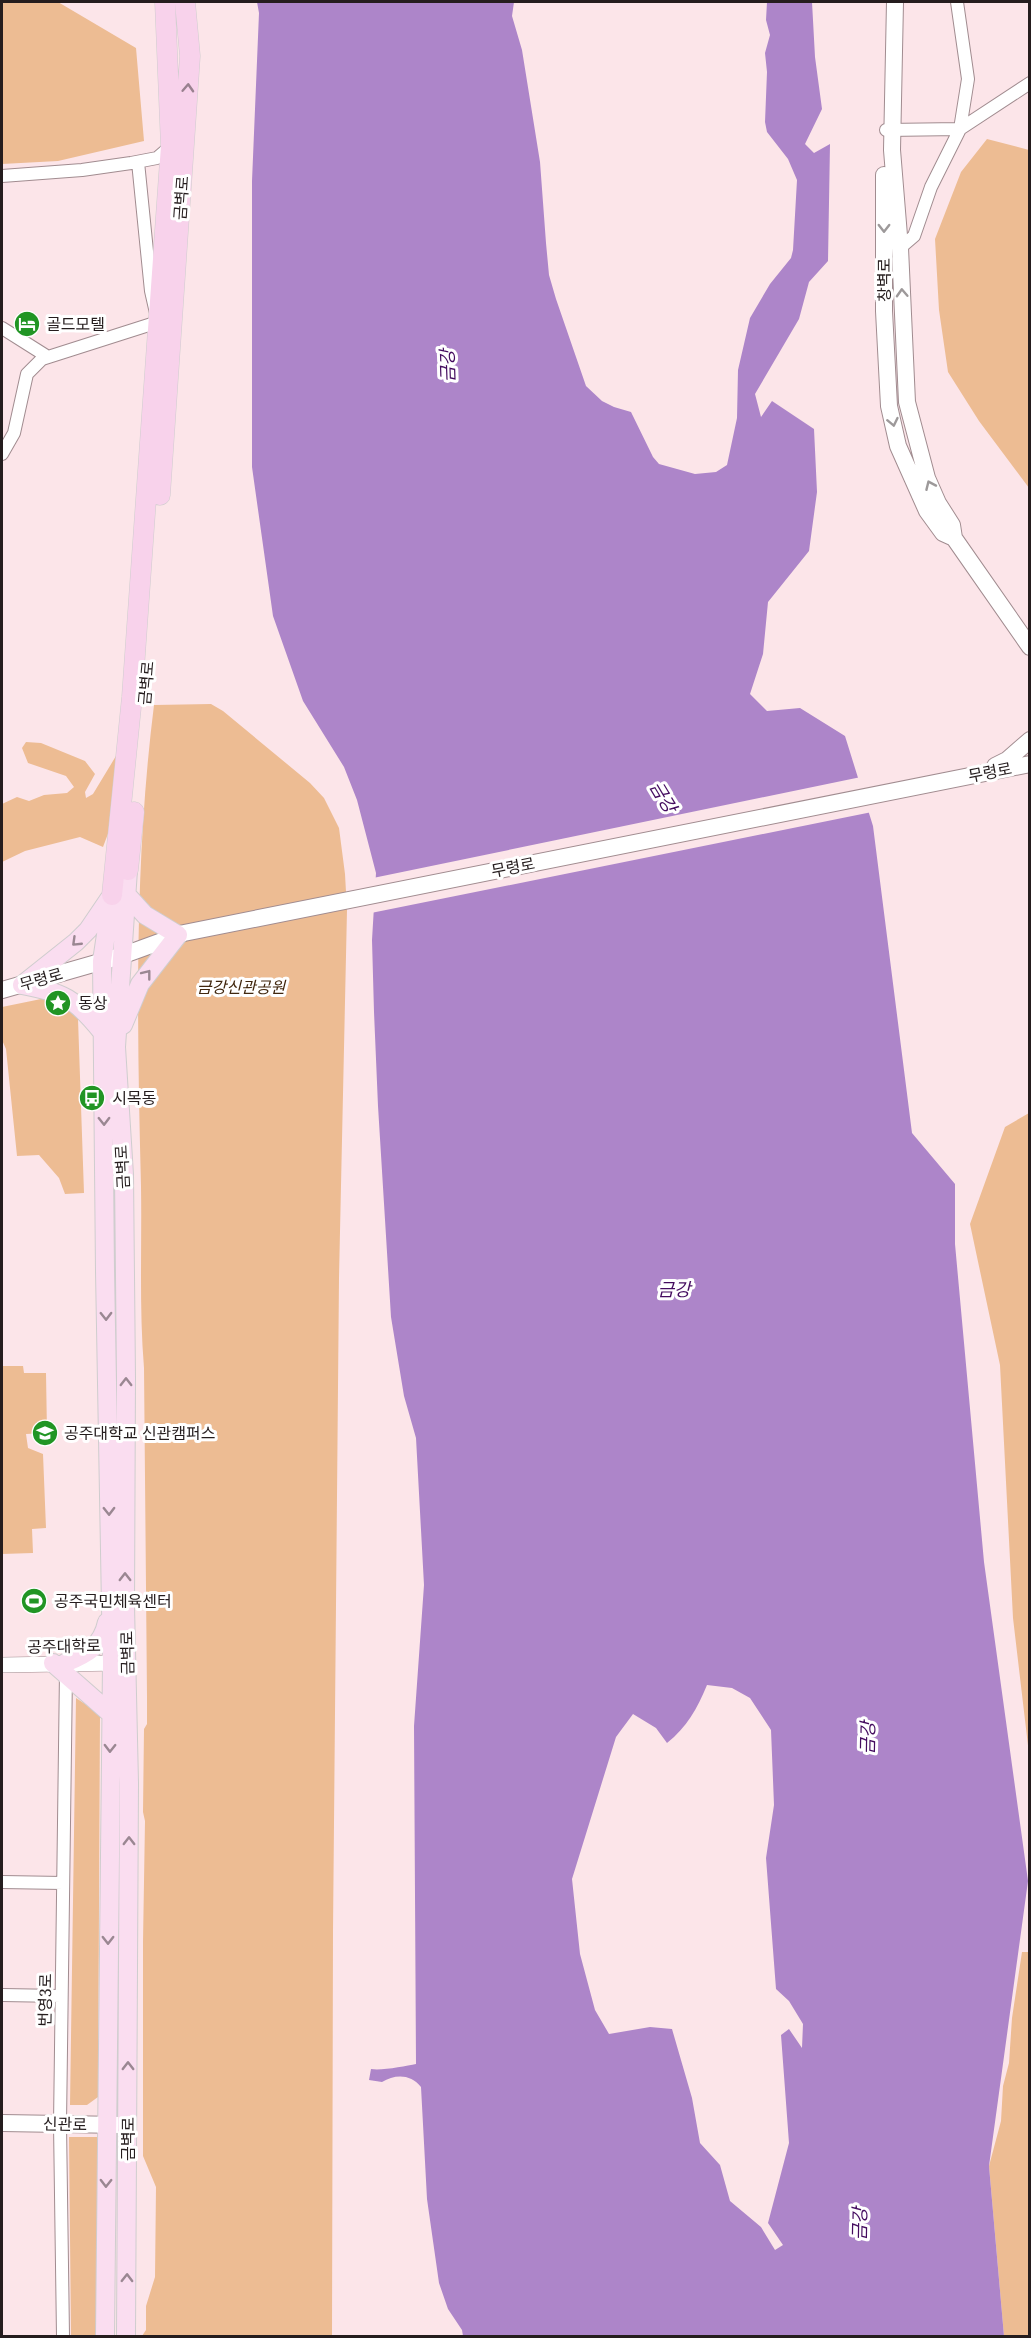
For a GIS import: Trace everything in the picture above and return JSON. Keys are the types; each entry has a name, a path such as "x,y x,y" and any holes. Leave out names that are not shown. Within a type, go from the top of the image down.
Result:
{"highway":[{"name":"금벽로","path":"119,895 171,146 165,2"},
{"name":"금벽로","path":"128,870 145,695 184,158 190,56 185,2"}],"main road":[{"name":"창벽로","path":"887,2 888,130 884,311 889,405 898,446 927,511 943,533 954,538"},
{"name":"창벽로","path":"895,2 888,130 892,150 900,248 907,402 927,478 938,503 952,525 954,538 1027,643 1029,657"},
{"path":"975,774 1007,760 1029,740"},
{"name":"무령로","path":"2,990 121,956 181,934 1029,764"},
{"name":"금벽로","path":"105,2337 111,1714 119,1663 111,1609 102,961 128,870"},
{"name":"금벽로","path":"119,895 121,956 116,1047 124,1175 119,1663 129,2125 126,2337"},
{"path":"22,985 76,942 119,895 145,915 181,934 140,984 128,1008 116,1047"},
{"path":"22,985 57,992 77,1003 102,1032"},
{"path":"111,1609 104,1634 95,1647 85,1655 62,1666 75,1684 111,1714"},
{"name":"신관로","path":"2,2123 129,2125"}],"street":[{"path":"900,248 914,236 931,187 960,129 968,79 957,2"},
{"path":"888,130 960,129 1029,83"},
{"path":"2,176 82,170 138,162 157,158 171,146"},
{"path":"2,454 14,433 27,374 42,359 158,322 151,291 138,162"},
{"path":"2,328 48,357"},
{"name":"공주대학로","path":"2,1665 62,1666 119,1663"},
{"name":"번영3로","path":"62,1666 63,1883 60,2124 63,2337"},
{"path":"2,1882 63,1883"},
{"path":"2,1995 61,1996"}],"green space":[{"path":"2,2 58,2 136,48 144,141 58,161 2,164"},
{"path":"987,139 1029,150 1029,488 979,421 948,372 939,310 935,239 961,172"},
{"name":"금강신관공원","path":"211,704 223,711 310,783 324,798 339,828 345,874 347,910 339,1278 333,1932 332,2336 142,2336 146,2330 146,2306 155,2277 156,2187 143,2156 145,1821 143,1812 144,1729 147,1724 147,1697 144,1368 141,1299 138,945 140,885 154,705"},
{"path":"26,742 41,743 85,761 95,774 85,792 86,798 93,794 119,751 109,831 103,847 80,837 25,851 2,862 2,804 17,797 29,801 44,795 67,793 74,787 66,776 28,763 22,748"},
{"path":"46,998 64,1003 78,1019 84,1193 65,1194 59,1178 39,1155 17,1156 6,1049 2,1040 2,1007"},
{"path":"1029,1113 1030,1754 1013,1618 1000,1365 970,1224 1005,1127"},
{"path":"2,1366 23,1366 24,1373 46,1373 47,1433 26,1434 28,1448 43,1454 46,1528 32,1529 33,1553 2,1554"},
{"path":"76,1698 100,1714 98,2097 87,2105 70,2105"},
{"path":"1022,1952 1029,1952 1029,2336 1004,2336 989,2166 1001,2121 1003,2086 1009,2063 1012,2018"},
{"path":"69,2137 97,2137 99,2336 71,2336"}],"water":[{"name":"금강","path":"257,2 514,2 512,16 522,50 540,162 549,275 586,386 602,401 631,412 653,457 659,464 695,474 716,472 727,465 737,418 738,370 750,318 770,284 791,258 793,250 797,180 788,159 767,132 765,122 767,72 765,53 770,35 766,20 767,2 812,2 815,57 822,109 805,144 814,153 830,144 828,261 809,282 799,319 755,394 761,417 772,401 814,429 817,492 809,551 768,602 763,654 750,694 767,711 800,708 845,736 873,826 912,1133 955,1184 955,1244 984,1562 1028,1881 989,2166 1004,2336 463,2336 462,2330 448,2309 439,2283 427,2199 421,2087 413,2080 403,2077 382,2082 369,2080 371,2069 416,2064 414,1726 424,1585 416,1438 404,1396 391,1317 374,1012 372,940 376,873 357,800 344,767 303,701 273,616 252,467 252,181 259,13","holes":["707,1685 732,1688 750,1698 771,1730 774,1805 766,1858 776,1989 789,2001 803,2024 802,2048 789,2029 781,2035 789,2143 768,2223 783,2245 775,2250 761,2227 730,2201 720,2165 700,2143 692,2098 672,2029 650,2027 609,2034 595,2010 580,1954 572,1879 616,1737 633,1714 656,1728 667,1743 691,1717"]}],"pier":[{"path":"861,777 872,812 371,913 373,878"}],"place":[{"name":"골드모텔","path":"27,324"},
{"name":"동상","path":"58,1003"},
{"name":"시목동","path":"92,1098"},
{"name":"공주대학교 신관캠퍼스","path":"45,1433"},
{"name":"공주국민체육센터","path":"34,1601"}]}
